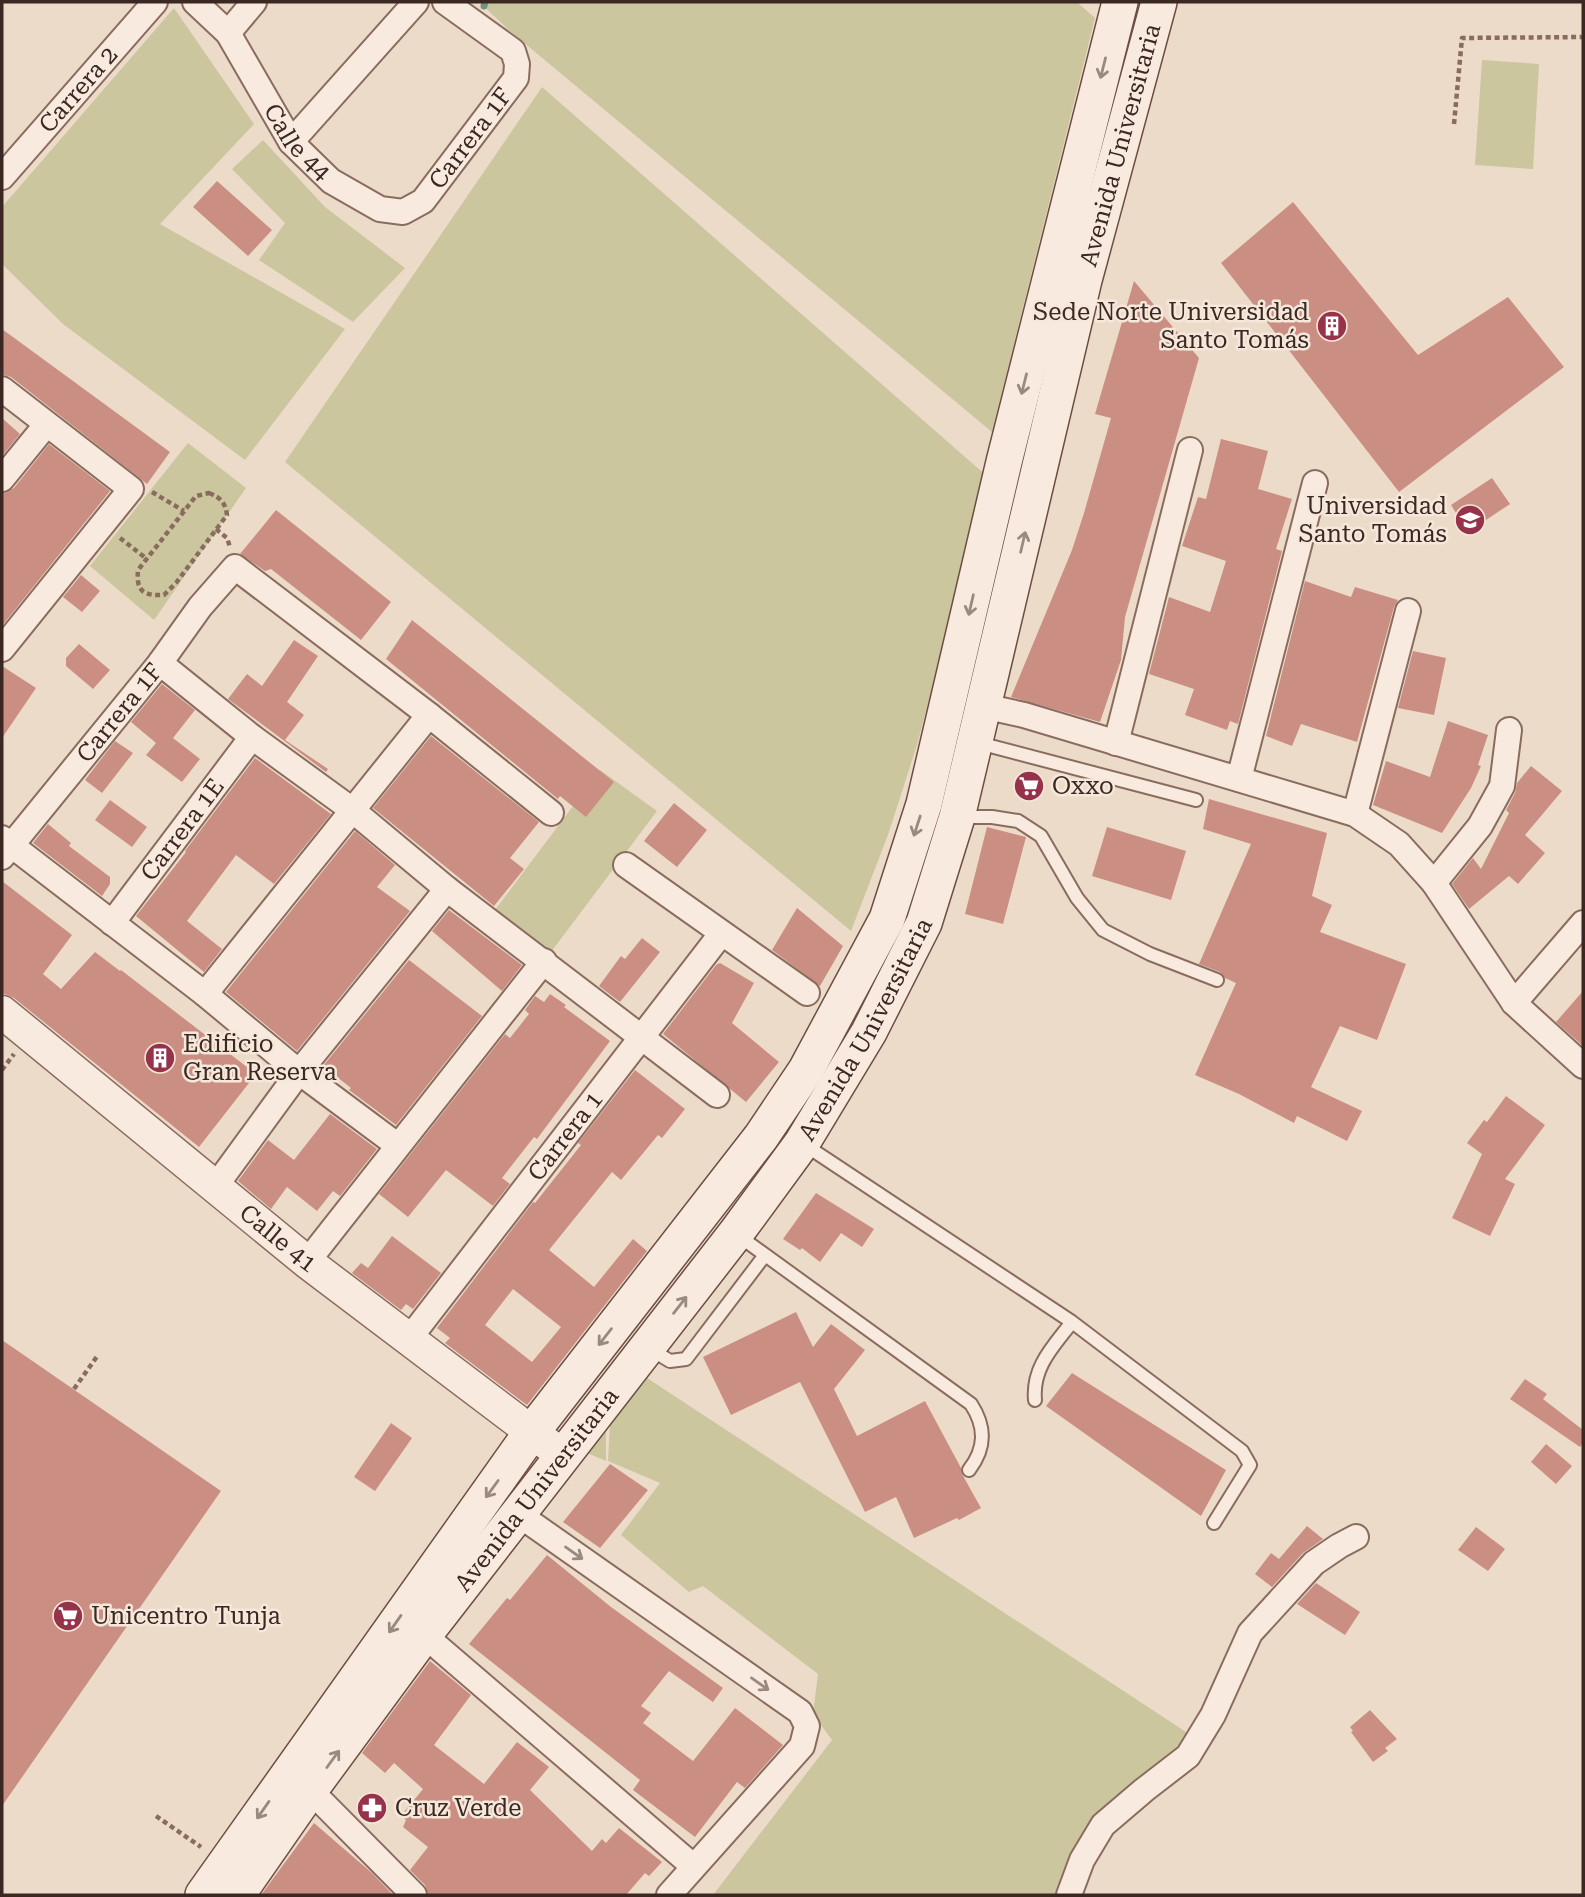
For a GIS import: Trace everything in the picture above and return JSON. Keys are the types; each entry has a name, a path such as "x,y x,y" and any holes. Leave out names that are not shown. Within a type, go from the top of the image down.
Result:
{"main road":[{"name":"Avenida Universitaria","path":"231,1879 531,1433 761,1137 806,1070 887,919 923,804 1004,463 1120,2"},
{"name":"Avenida Universitaria","path":"203,1895 231,1879 310,1790 424,1634 736,1233 802,1143 869,1032 924,923 957,817 1084,280 1159,2"}],"street":[{"name":"Carrera 2","path":"2,177 155,2"},
{"name":"Calle 44","path":"195,2 228,33 292,142 331,181 380,209 402,212"},
{"path":"228,33 254,2"},
{"path":"292,142 416,2"},
{"name":"Carrera 1F","path":"402,212 423,201 516,78 517,64 513,51 445,2"},
{"path":"2,389 131,489 2,649"},
{"path":"2,479 47,425"},
{"path":"1116,743 1190,450"},
{"path":"1239,779 1315,482"},
{"name":"Carrera 1F","path":"5,847 160,663 200,607 235,567 429,715"},
{"path":"1355,814 1408,611"},
{"path":"160,663 253,737 351,809 447,889 717,1095"},
{"path":"984,703 988,707 1355,814 1399,844 1434,883 1514,1003 1583,1066"},
{"path":"205,995 351,809 429,715 551,813"},
{"path":"1434,883 1480,826 1502,786 1509,730"},
{"name":"Carrera 1E","path":"112,923 253,737"},
{"path":"5,847 112,923 299,1072 397,1145"},
{"path":"626,865 807,993"},
{"path":"215,1187 299,1072 447,889"},
{"path":"1514,1003 1583,923"},
{"name":"Carrera 1","path":"409,1339 721,934"},
{"path":"307,1262 544,961"},
{"name":"Calle 41","path":"2,1012 307,1262 562,1455"},
{"path":"518,1514 800,1712 807,1726 802,1746 669,1895"},
{"path":"1069,1895 1082,1860 1103,1825 1188,1756 1213,1715 1250,1633 1260,1620 1314,1563 1356,1537"},
{"path":"424,1634 693,1866"},
{"path":"310,1790 414,1895"}],"lane":[{"path":"975,741 1196,800"},
{"path":"957,817 992,817 1018,821 1041,836 1077,898 1103,930 1150,954 1217,980"},
{"path":"802,1143 1072,1322 1242,1451 1250,1465 1214,1523"},
{"path":"736,1233 971,1404 981,1423 983,1444 979,1458 969,1470"},
{"path":"646,1348 670,1361 686,1359 765,1255"},
{"path":"1035,1400 1036,1374 1072,1322"}],"path":[{"path":"1454,124 1462,38 1583,37"},
{"path":"131,489 157,494 184,512"},
{"path":"209,493 221,498 226,505 227,515 164,595 150,596 141,590 137,582 138,570 147,559 196,496 209,493"},
{"path":"103,524 147,559"},
{"path":"74,1389 98,1355"},
{"path":"156,1816 231,1879"}],"shaded area":[{"path":"479,2 1077,2 1095,18 992,432 511,32"},
{"path":"174,8 254,124 160,224 345,329 245,460 63,324 2,264 2,207"},
{"path":"1482,60 1539,64 1533,169 1475,165"},
{"path":"542,87 988,477 917,745 888,835 851,931 285,462"},
{"path":"263,140 325,207 405,268 353,322 259,260 285,223 232,169"},
{"path":"188,443 246,488 154,620 90,566"},
{"path":"600,770 657,811 548,956 492,914"},
{"path":"647,1378 1189,1734 1177,1754 1154,1769 1063,1895 713,1895 832,1740 813,1714 818,1674 703,1586 689,1592 621,1535 660,1483 608,1461 610,1423"},
{"path":"606,1427 606,1461 587,1453"}],"building":[{"path":"217,181 272,230 248,256 193,207"},
{"name":"Sede Norte Universidad Santo Tomás","path":"1293,202 1418,355 1508,297 1564,367 1399,492 1221,263"},
{"path":"1134,281 1199,358 1125,617 1121,660 1100,722 1011,697 1072,550 1084,513 1111,418 1095,414"},
{"path":"2,329 170,452 147,484 11,377 2,374"},
{"path":"2,418 20,434 2,456"},
{"path":"1221,439 1268,451 1258,489 1292,499 1276,549 1282,551 1238,724 1230,721 1227,730 1185,715 1194,689 1149,674 1169,597 1210,612 1226,561 1182,546 1198,497 1206,499"},
{"path":"49,444 110,491 2,626 2,494 14,488"},
{"path":"1492,478 1510,504 1468,532 1451,505"},
{"path":"276,510 391,602 361,640 271,569 265,571 240,554"},
{"path":"81,575 100,591 82,612 63,597"},
{"path":"1305,581 1351,597 1355,587 1398,600 1357,742 1301,724 1292,746 1266,736"},
{"path":"412,620 614,782 586,817 560,796 558,799 386,659"},
{"path":"294,640 318,656 287,702 304,715 285,740 328,769 326,772 228,699 247,674 262,686"},
{"path":"79,644 110,670 93,689 66,666 66,658"},
{"path":"1413,651 1446,658 1434,715 1398,708"},
{"path":"2,666 36,688 2,738"},
{"path":"162,684 195,710 173,738 200,759 182,782 146,755 156,743 131,722"},
{"path":"1448,721 1488,735 1478,765 1481,766 1471,788 1442,833 1373,805 1386,761 1430,777"},
{"path":"431,736 539,822 510,858 524,869 494,906 373,808"},
{"path":"115,741 133,753 102,793 85,780"},
{"path":"255,758 331,814 274,884 236,855 187,921 222,949 204,972 136,916"},
{"path":"1531,766 1562,791 1525,835 1545,853 1518,884 1509,876 1469,909 1452,884 1473,858 1481,869 1509,813 1506,810 1517,783"},
{"path":"1209,799 1327,833 1312,896 1332,905 1320,932 1406,964 1377,1040 1340,1026 1311,1087 1362,1111 1347,1141 1297,1116 1294,1123 1195,1075 1236,983 1225,978 1220,972 1199,964 1251,844 1203,829"},
{"path":"110,800 147,827 132,847 95,820"},
{"path":"674,803 707,830 677,867 644,841"},
{"path":"48,824 71,843 69,846 110,877 110,884 102,896 33,843"},
{"path":"987,827 1026,837 1003,924 965,914"},
{"path":"1107,827 1186,851 1171,900 1092,876"},
{"path":"355,831 395,865 377,887 410,911 297,1051 226,992"},
{"name":"Edificio Gran Reserva","path":"2,881 72,935 43,974 61,989 95,952 256,1074 199,1147 14,998 2,993"},
{"path":"797,908 843,946 820,986 772,950"},
{"path":"449,910 522,965 502,991 432,931"},
{"path":"642,938 660,952 620,1002 599,986 621,956 625,959"},
{"path":"409,960 482,1016 396,1125 349,1090 351,1088 323,1066"},
{"path":"720,963 754,983 732,1023 779,1062 746,1102 663,1034"},
{"path":"1583,991 1583,1046 1556,1022"},
{"path":"550,994 610,1041 537,1139 534,1137 502,1178 510,1184 493,1206 446,1170 408,1217 379,1194 505,1034 510,1038 529,1014 525,1010 535,996 544,1002"},
{"path":"635,1070 685,1109 662,1138 658,1135 621,1180 612,1172 549,1250 594,1287 633,1239 647,1251 527,1405 445,1343 450,1338 437,1328 533,1202 535,1203 581,1145 578,1143","holes":["513,1289 561,1327 532,1362 485,1325"]},
{"path":"1506,1096 1545,1125 1505,1179 1515,1184 1490,1236 1452,1218 1482,1154 1467,1143"},
{"path":"330,1114 377,1149 340,1196 333,1191 317,1211 287,1187 271,1209 238,1181 268,1140 294,1160"},
{"path":"816,1193 874,1229 862,1247 841,1233 820,1262 802,1248 800,1250 783,1239"},
{"path":"392,1236 441,1273 413,1309 406,1304 401,1310 352,1273 361,1263 368,1268"},
{"path":"796,1312 813,1347 831,1324 865,1350 834,1389 857,1436 925,1401 981,1508 914,1538 896,1497 865,1512 800,1382 731,1415 703,1357"},
{"name":"Unicentro Tunja","path":"2,1340 221,1491 2,1806"},
{"path":"1072,1373 1226,1470 1201,1516 1046,1406"},
{"path":"1525,1379 1547,1394 1543,1399 1583,1430 1580,1447 1510,1399"},
{"path":"391,1423 412,1438 375,1491 354,1477"},
{"path":"1546,1444 1572,1466 1556,1484 1531,1462"},
{"path":"610,1464 648,1490 600,1548 563,1522"},
{"path":"1307,1526 1323,1539 1303,1553 1272,1587 1255,1574 1271,1553 1279,1559"},
{"path":"1476,1527 1505,1549 1488,1571 1458,1550"},
{"path":"547,1555 611,1607 723,1688 713,1702 669,1671 641,1706 651,1713 643,1723 693,1761 735,1708 783,1745 745,1788 737,1782 695,1837 633,1790 640,1780 469,1644"},
{"path":"1316,1583 1360,1612 1345,1635 1297,1604"},
{"path":"430,1661 471,1695 434,1745 484,1784 517,1742 549,1767 530,1790 592,1851 602,1839 606,1843 619,1828 662,1862 649,1876 645,1873 626,1895 428,1895 425,1885 410,1870 428,1847 403,1827 406,1820 401,1816 423,1789 394,1763 385,1773 362,1753"},
{"path":"1370,1710 1397,1739 1385,1748 1388,1751 1373,1762 1350,1727"},
{"path":"314,1823 372,1873 393,1895 261,1895"}],"waterway":[{"path":"484,6 485,2"}],"place":[{"name":"Sede Norte Universidad Santo Tomás","path":"1332,326"},
{"name":"Universidad Santo Tomás","path":"1470,520"},
{"name":"Oxxo","path":"1029,786"},
{"name":"Edificio Gran Reserva","path":"160,1058"},
{"name":"Unicentro Tunja","path":"68,1616"},
{"name":"Cruz Verde","path":"372,1808"}]}
